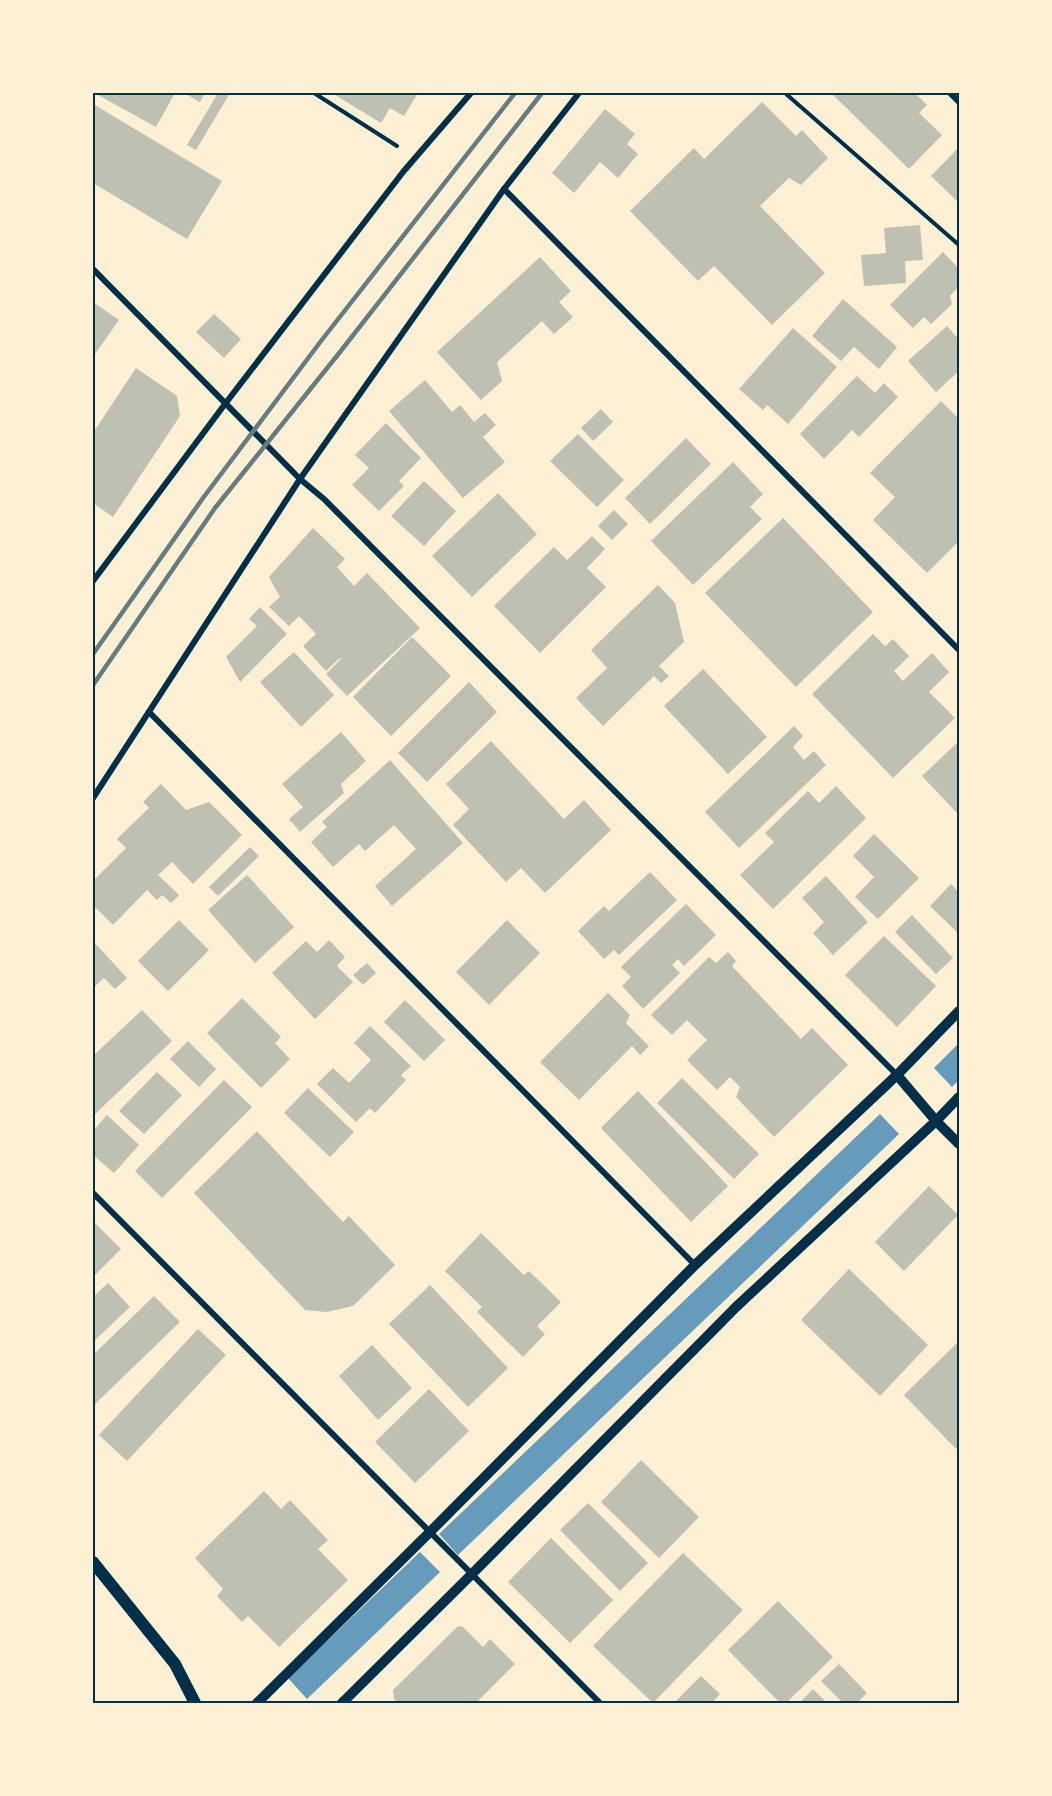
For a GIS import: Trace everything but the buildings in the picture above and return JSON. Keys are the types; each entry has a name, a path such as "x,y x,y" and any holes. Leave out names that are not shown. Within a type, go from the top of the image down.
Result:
{"main road":[{"path":"93,1562 175,1664 195,1703"}],"street":[{"path":"93,581 403,172 471,93"},
{"path":"93,798 300,479 504,189 579,93"},
{"path":"950,93 959,102"},
{"path":"504,189 959,650"},
{"path":"93,269 225,404 300,479 324,499 897,1075 959,1144"},
{"path":"149,712 695,1265"},
{"path":"257,1703 695,1265 897,1075 959,1011"},
{"path":"342,1703 736,1307 959,1097"},
{"path":"93,1193 600,1703"}],"path":[{"path":"314,93 400,148"},
{"path":"785,93 959,245"}],"water":[{"path":"959,1043 959,1080 952,1087 934,1068"},
{"path":"880,1114 899,1134 458,1555 439,1534"},
{"path":"420,1552 440,1572 307,1699 288,1678"}],"railway":[{"path":"93,654 203,498 321,341 515,93"},
{"path":"93,685 215,508 542,93"}]}
